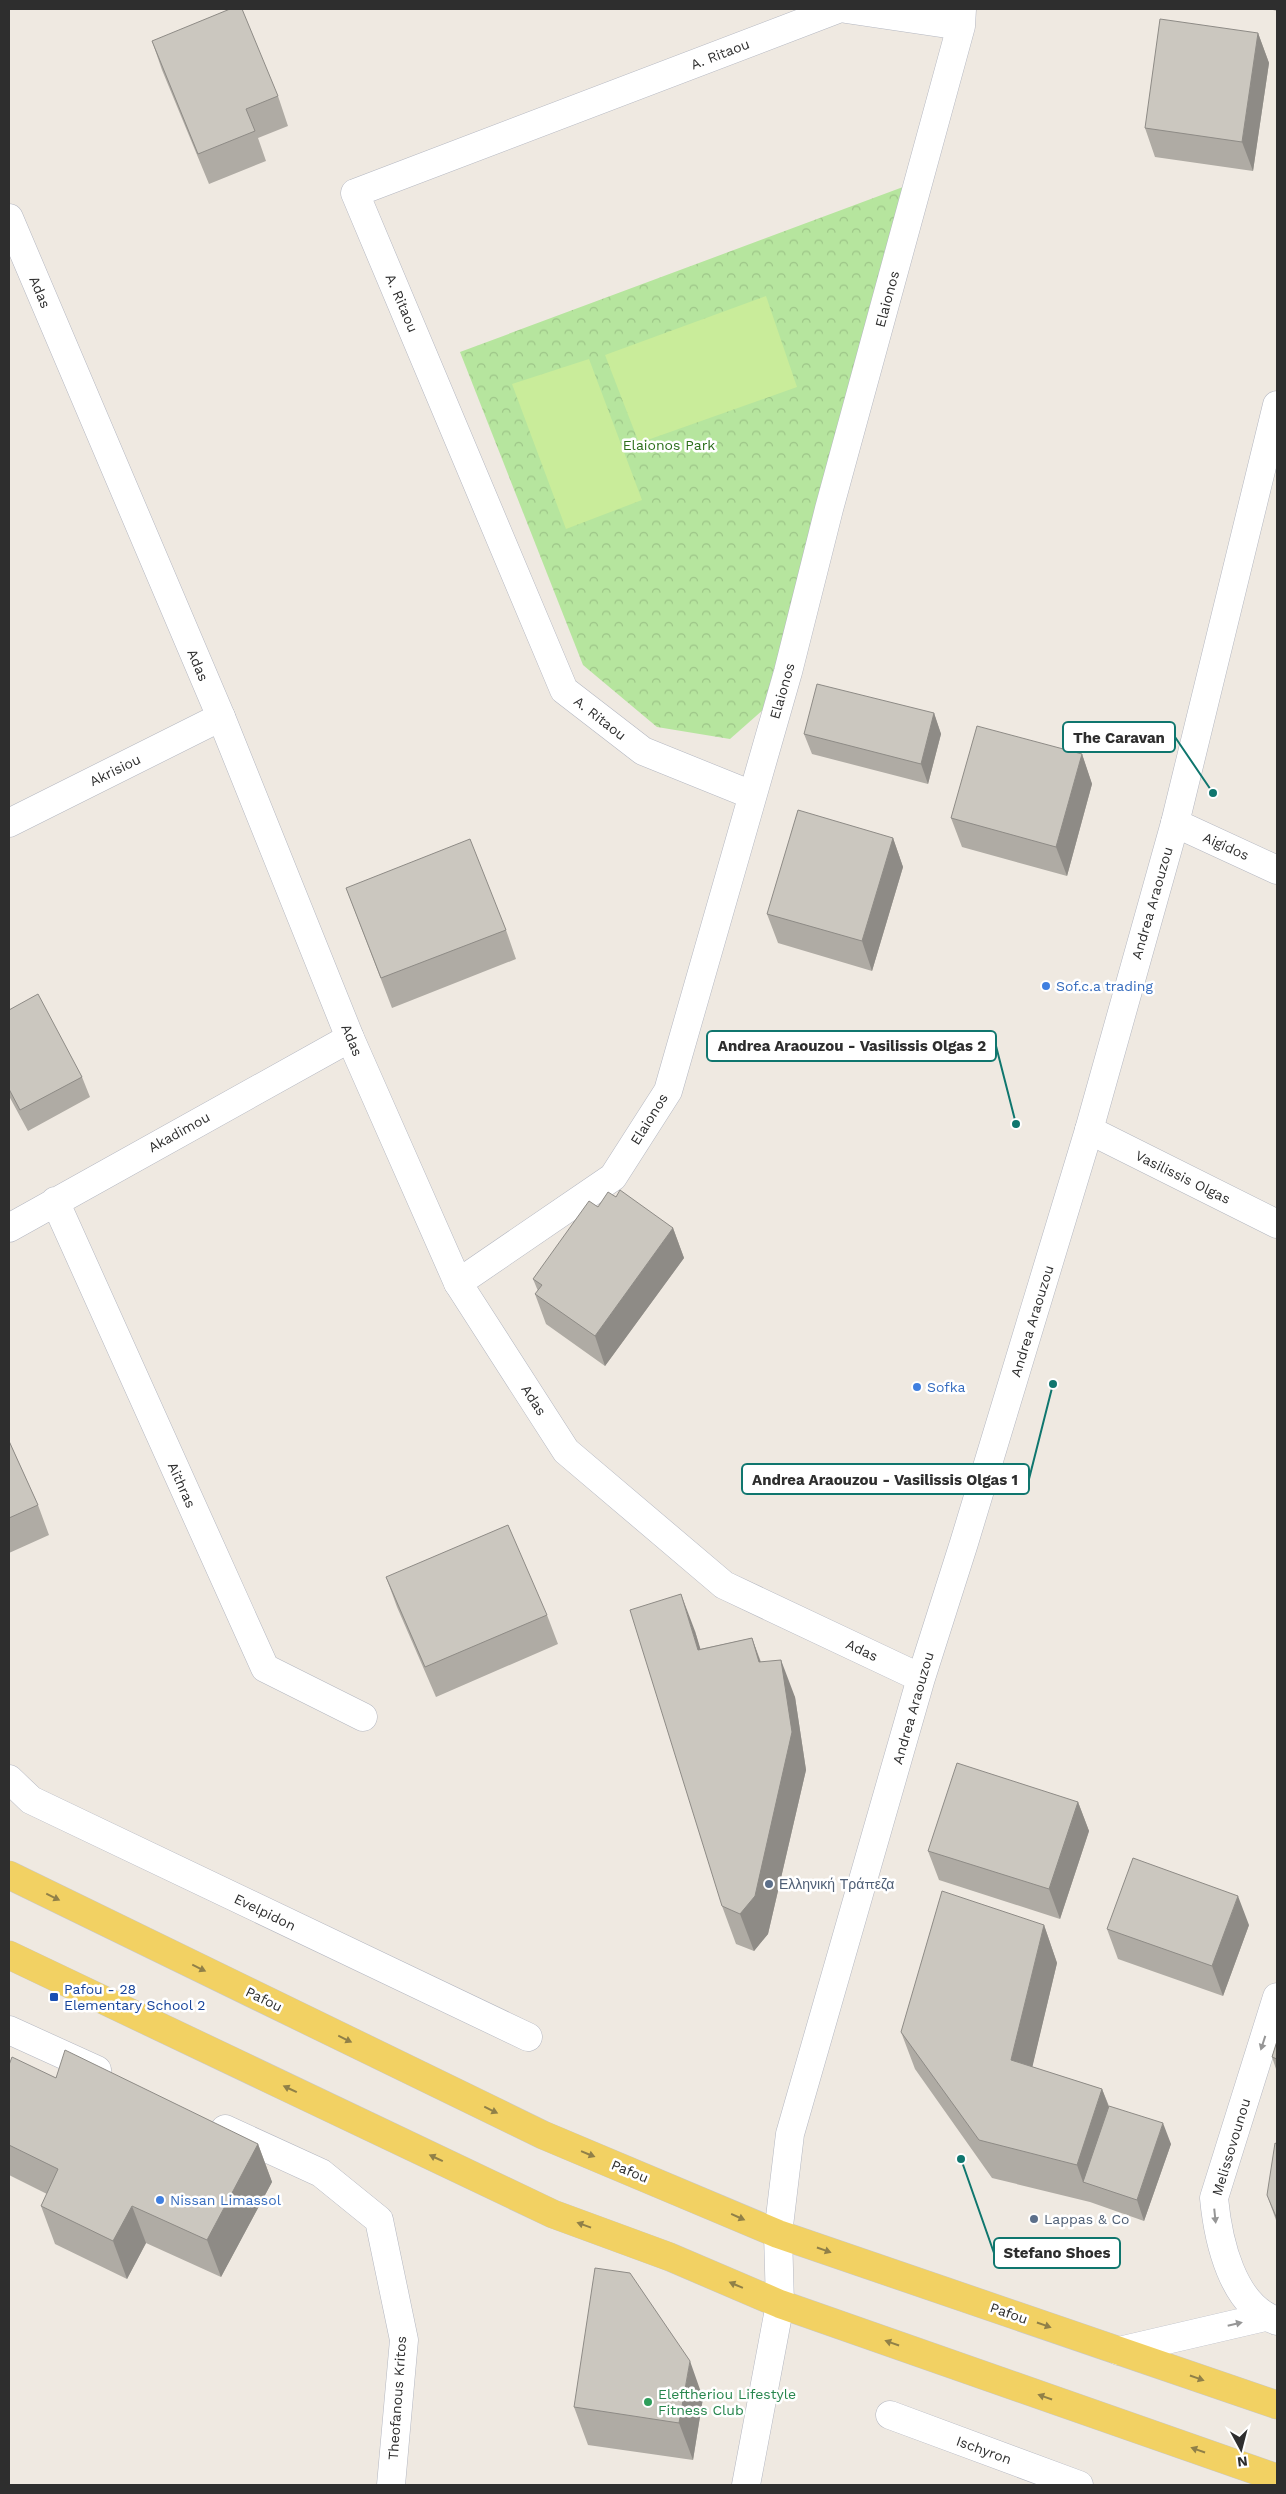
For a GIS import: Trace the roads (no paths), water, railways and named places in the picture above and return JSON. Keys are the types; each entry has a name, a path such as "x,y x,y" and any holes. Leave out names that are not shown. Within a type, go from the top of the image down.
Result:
{"main road":[{"name":"Pafou","path":"9,1875 543,2135 778,2234 1277,2405"},
{"path":"9,1955 554,2214 670,2257 780,2304 1277,2478"}],"street":[{"name":"A. Ritaou","path":"752,795 643,751 564,690 355,193 838,9"},
{"path":"846,9 962,17"},
{"name":"Elaionos","path":"458,1283 613,1177 668,1091 788,672 832,500 962,17"},
{"name":"Adas","path":"9,218 221,718 350,1038 458,1283 566,1452 724,1585 921,1678"},
{"name":"Andrea Araouzou","path":"746,2485 780,2304 778,2234 790,2134 921,1678 1089,1130 1175,823 1277,405"},
{"name":"Akrisiou","path":"9,823 221,718"},
{"name":"Aigidos","path":"1175,823 1277,870"},
{"name":"Akadimou","path":"9,1228 350,1038"},
{"name":"Vasilissis Olgas","path":"1089,1130 1277,1224"},
{"name":"Aithras","path":"55,1201 265,1668 363,1717"},
{"name":"Evelpidon","path":"9,1779 30,1800 528,2037"},
{"name":"Melissovounou","path":"1271,2319 1242,2291 1228,2266 1217,2230 1214,2198 1277,1997"},
{"path":"10,2035 122,2082"},
{"name":"Theofanous Kritos","path":"204,2119 321,2173 379,2220 404,2340 391,2485"},
{"name":"Melissovounou","path":"1119,2351 1271,2319"},
{"name":"Ischyron","path":"890,2415 1079,2485"}],"place":[{"name":"The Caravan","path":"1213,793"},
{"name":"Sof.c.a trading","path":"1046,986"},
{"name":"Andrea Araouzou - Vasilissis Olgas 2","path":"1016,1124"},
{"name":"Andrea Araouzou - Vasilissis Olgas 1","path":"1053,1384"},
{"name":"Sofka","path":"917,1387"},
{"name":"Ελληνική Τράπεζα","path":"769,1884"},
{"name":"Pafou - 28 Elementary School 2","path":"54,1997"},
{"name":"Stefano Shoes","path":"961,2159"},
{"name":"Nissan Limassol","path":"160,2200"},
{"name":"Lappas & Co","path":"1034,2219"},
{"name":"Eleftheriou Lifestyle Fitness Club","path":"648,2402"}],"park label":[{"name":"Elaionos Park","path":"669,445"}]}
